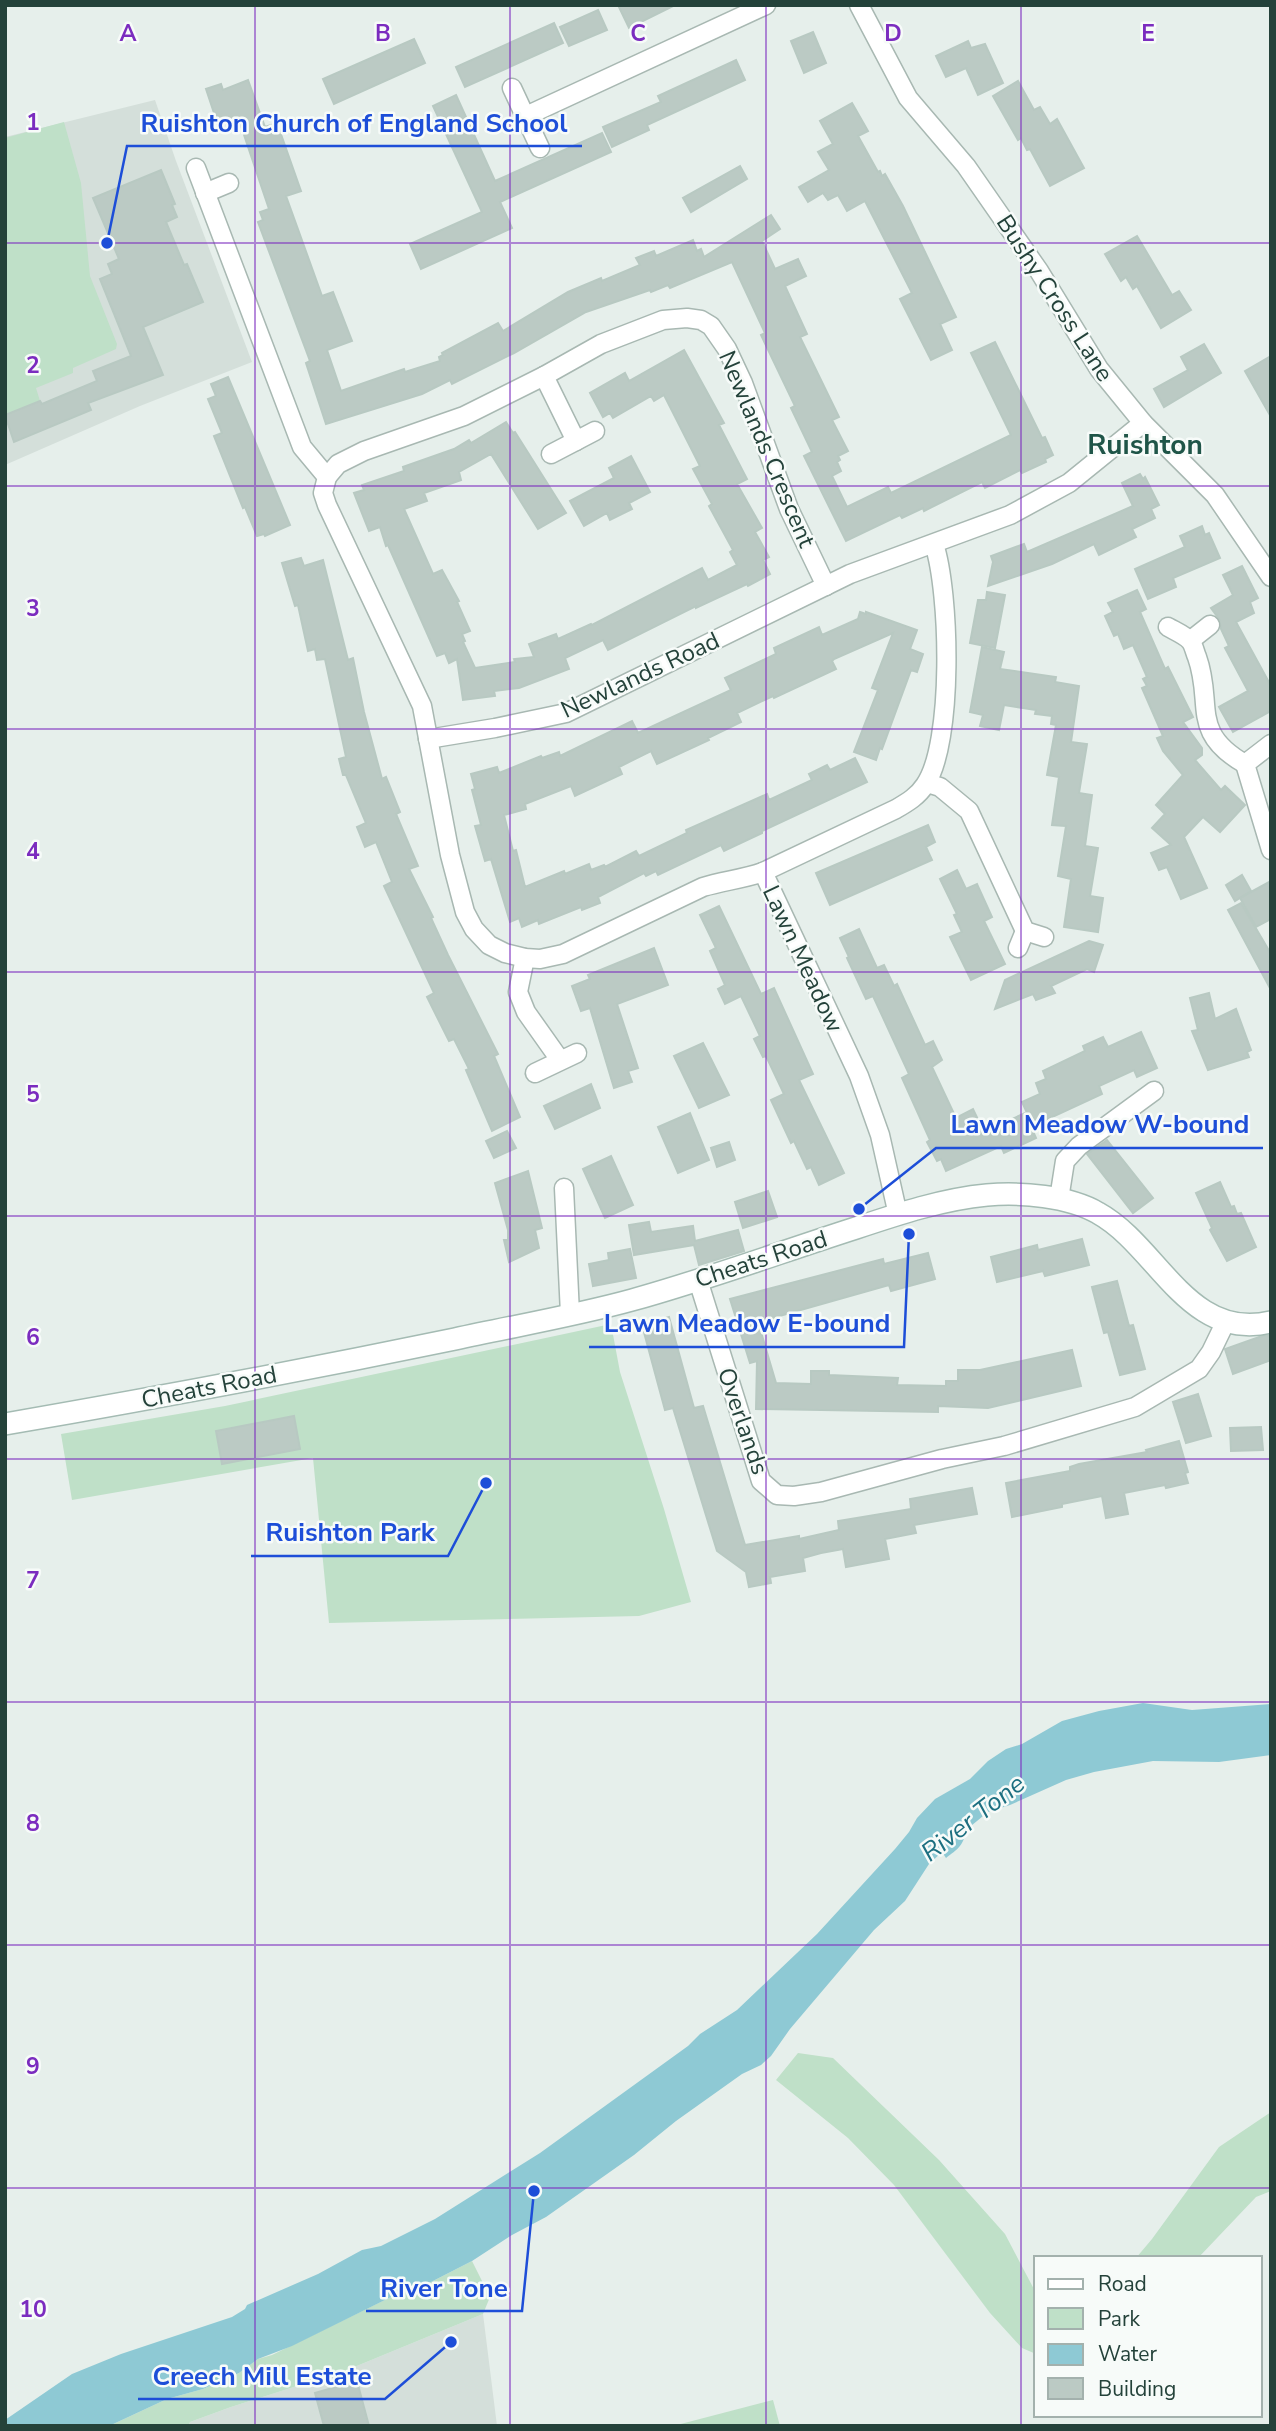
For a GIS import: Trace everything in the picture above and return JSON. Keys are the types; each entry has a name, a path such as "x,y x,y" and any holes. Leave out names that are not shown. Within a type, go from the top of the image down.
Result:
{"street":[{"path":"526,116 766,5"},
{"name":"Bushy Cross Lane","path":"859,5 908,98 966,166 1039,271 1099,369 1143,423 1215,495 1271,577"},
{"path":"512,88 540,148"},
{"path":"196,168 302,447 327,477 323,493 327,505 422,706 450,855 465,912 474,929 489,945 505,953 540,959 563,954 703,887 738,881 763,872"},
{"path":"205,193 229,183"},
{"name":"Newlands Crescent","path":"327,477 338,464 364,451 464,416 601,344 663,320 701,320 710,326 727,349 738,372 789,509 826,586"},
{"path":"544,376 576,441"},
{"name":"Newlands Road","path":"428,738 495,729 566,713 850,574 1010,515 1069,483 1143,423"},
{"path":"551,454 595,431"},
{"path":"934,544 942,572 946,610 946,688 938,749 927,783 940,787 969,811 1025,931 1018,948"},
{"path":"1191,640 1210,625"},
{"path":"1168,627 1191,640 1203,674 1204,710 1208,728 1228,754 1245,764 1271,850"},
{"path":"1245,764 1271,744"},
{"name":"Lawn Meadow","path":"898,1215 880,1135 859,1076 763,872 896,808 915,797 927,783"},
{"path":"1025,931 1044,937"},
{"path":"525,958 518,992 526,1012 569,1057 535,1073"},
{"path":"1059,1199 1065,1161 1079,1146 1154,1091"},
{"path":"564,1188 570,1314"},
{"name":"Cheats Road","path":"5,1424 204,1390 629,1301 898,1215 985,1195 1059,1199 1096,1211 1122,1229 1195,1306 1215,1319 1257,1325 1271,1322"},
{"name":"Overlands","path":"698,1280 754,1462 761,1481 777,1495 794,1496 821,1492 942,1459 1004,1446 1135,1407 1199,1369 1211,1352 1226,1321"}],"shaded area":[{"path":"155,100 252,362 140,406 5,465 5,137"},
{"path":"483,2314 497,2426 188,2426 190,2422 231,2407 347,2370"}],"green space":[{"path":"64,122 81,183 90,276 117,344 116,349 73,368 73,373 36,388 40,401 5,415 5,138"},
{"path":"611,1324 620,1372 691,1602 639,1616 329,1623 313,1458 72,1500 61,1434 225,1406"},
{"path":"798,2053 833,2058 939,2160 1005,2234 1034,2289 1034,2353 1022,2348 990,2313 894,2185 848,2138 776,2080"},
{"path":"1271,2112 1271,2191 1256,2197 1200,2256 1138,2256 1152,2239 1219,2147"},
{"path":"472,2261 490,2297 483,2314 347,2370 231,2407 190,2422 188,2426 109,2426 167,2399 203,2389 239,2373 258,2359 272,2355"},
{"path":"773,2400 780,2426 673,2426"}],"water":[{"path":"1143,1703 1192,1710 1271,1704 1271,1755 1219,1762 1153,1761 1094,1772 1066,1780 988,1812 966,1830 962,1843 954,1852 946,1858 942,1852 929,1864 905,1901 874,1930 790,2029 771,2056 676,2121 634,2155 546,2217 431,2282 395,2295 292,2346 258,2359 239,2373 203,2389 167,2399 109,2426 5,2426 5,2420 72,2374 121,2354 232,2317 247,2305 318,2274 362,2250 381,2246 435,2219 540,2153 688,2046 700,2034 737,2010 817,1934 895,1849 917,1818 935,1799 970,1779 988,1761 1006,1749 1022,1744 1062,1721"}],"building":[{"path":"618,5 675,5 629,28"},
{"path":"598,10 607,30 569,46 560,27"},
{"path":"554,23 563,43 465,87 456,67"},
{"path":"813,32 826,63 804,73 791,41"},
{"path":"414,39 425,63 334,104 323,79"},
{"path":"968,41 971,48 985,44 1003,83 978,95 966,68 946,77 936,56"},
{"path":"736,60 745,80 647,125 649,130 612,147 603,127 661,102 658,96"},
{"path":"248,80 265,127 277,123 301,191 286,196 322,296 333,292 352,341 327,350 341,391 404,369 405,372 440,361 442,353 498,323 503,331 568,292 640,265 636,258 654,251 656,256 693,240 697,251 701,249 704,257 771,215 780,229 762,241 775,269 798,259 806,276 785,286 807,334 800,337 839,417 832,420 848,451 838,456 840,460 837,462 841,471 832,476 847,507 888,487 891,493 1011,435 971,353 995,342 1053,455 1045,459 1046,462 1022,473 1020,470 985,488 982,482 924,511 923,508 902,518 900,515 846,541 804,456 812,452 791,408 795,406 761,335 765,333 732,262 670,288 668,285 651,292 650,290 586,312 452,384 450,380 422,394 326,424 306,363 310,361 258,222 263,220 260,212 269,209 241,126 233,129 230,121 218,125 206,89 221,84 223,90"},
{"path":"1018,81 1034,110 1040,107 1050,124 1057,119 1084,168 1050,186 1030,149 1027,150 1021,138 1018,140 993,96"},
{"path":"456,95 495,181 602,133 611,152 500,202 512,228 421,269 410,244 482,212 433,106"},
{"path":"852,103 868,131 858,136 878,172 880,171 882,176 885,174 903,206 956,317 940,324 952,350 931,360 900,299 912,293 865,201 847,211 838,195 828,200 823,193 808,202 799,187 829,170 818,152 833,144 820,121"},
{"path":"740,166 747,179 691,212 683,198"},
{"path":"161,170 175,204 172,205 177,217 166,222 203,302 143,327 163,375 88,403 91,410 14,442 5,415 40,401 42,404 97,381 93,371 131,356 100,279 112,274 108,264 119,259 93,198"},
{"path":"1137,236 1172,295 1179,291 1191,310 1161,328 1137,286 1133,289 1126,277 1121,281 1105,254"},
{"path":"1204,344 1221,373 1164,407 1154,389 1188,370 1181,357"},
{"path":"684,350 724,423 719,425 747,479 737,484 762,528 755,532 769,557 763,560 770,574 748,586 747,584 696,606 608,650 603,640 565,658 569,669 519,688 494,691 495,696 463,700 457,659 449,663 445,653 437,656 388,545 386,546 380,527 369,531 354,493 364,490 362,485 404,471 403,467 454,449 469,440 471,443 506,422 566,513 538,529 491,454 459,472 461,480 424,493 427,501 404,509 433,574 442,570 459,601 457,602 470,631 462,634 465,641 463,642 475,668 534,657 529,644 556,634 558,639 592,625 702,568 708,580 737,565 730,552 733,550 709,506 712,504 693,469 700,466 664,395 654,401 651,396 613,418 610,413 603,417 590,393 625,373 629,381"},
{"path":"1271,356 1271,417 1245,371"},
{"path":"228,377 290,525 265,536 257,536 214,436 222,433 208,399 216,396 211,384"},
{"path":"631,456 650,492 629,503 632,509 610,520 607,513 584,526 570,501 614,478 609,468"},
{"path":"1140,474 1143,479 1145,477 1159,505 1151,509 1155,518 1132,529 1136,537 1099,555 1094,544 1052,564 988,586 993,562 991,556 1024,544 1027,552 1133,506 1122,483"},
{"path":"1202,526 1205,535 1209,533 1220,558 1173,578 1176,587 1148,599 1135,569 1185,547 1180,536"},
{"path":"301,558 304,566 323,560 348,660 353,658 382,779 386,777 400,812 396,814 418,866 409,869 448,955 498,1054 494,1056 520,1117 492,1131 466,1070 469,1069 454,1039 449,1041 427,997 434,993 384,886 392,882 376,842 365,847 357,827 366,823 346,775 343,775 339,759 346,757 325,659 317,660 315,649 308,651 298,605 295,606 282,563"},
{"path":"1242,566 1258,598 1250,602 1254,613 1236,622 1271,686 1271,711 1233,732 1219,707 1248,691 1225,648 1229,646 1219,619 1211,608 1233,595 1223,575"},
{"path":"1137,590 1146,609 1140,612 1165,669 1168,667 1193,717 1183,722 1202,748 1202,755 1195,760 1221,790 1225,786 1245,805 1220,832 1203,817 1184,837 1207,888 1181,899 1167,867 1159,870 1151,853 1171,845 1152,828 1165,814 1156,805 1183,775 1163,751 1157,738 1163,736 1142,688 1147,686 1143,679 1147,677 1133,645 1124,649 1118,634 1114,636 1105,616 1113,612 1108,603"},
{"path":"987,592 1005,595 995,648 970,643 978,600 986,600"},
{"path":"860,612 917,630 910,649 923,654 917,672 911,670 876,760 854,752 878,690 872,688 893,633 834,659 832,661 836,669 737,713 741,722 708,738 709,740 657,764 651,751 619,767 622,774 575,796 571,786 525,804 526,809 504,815 525,887 589,864 591,870 604,865 605,867 636,851 639,856 687,833 686,830 767,794 769,800 812,780 809,774 827,765 830,770 855,758 867,782 724,851 721,845 658,875 656,871 646,876 644,873 598,897 600,903 582,910 581,907 539,924 538,920 522,927 519,918 510,922 491,859 485,861 475,826 481,825 471,774 497,767 499,773 541,756 542,758 559,752 560,756 632,721 638,733 731,690 725,678 776,654 774,648 819,627 822,635 858,619"},
{"path":"982,647 1004,652 1000,669 1056,677 1055,682 1079,686 1071,742 1087,744 1079,793 1092,795 1085,846 1098,848 1090,896 1103,898 1098,932 1064,927 1071,879 1058,876 1066,826 1052,825 1059,777 1047,775 1056,725 1051,724 1052,716 1035,714 1036,710 1004,705 999,730 980,726 983,715 970,712"},
{"path":"928,825 935,842 926,847 932,860 830,905 816,873"},
{"path":"957,870 966,889 977,884 992,917 984,921 1005,964 971,980 950,937 962,932 954,915 957,914 940,879"},
{"path":"1242,875 1251,891 1235,901 1226,885"},
{"path":"1271,881 1271,919 1256,927 1240,898"},
{"path":"1241,903 1271,954 1271,990 1228,910"},
{"path":"719,906 761,994 774,988 813,1074 799,1080 844,1173 819,1185 811,1167 807,1169 794,1141 791,1143 771,1100 784,1094 766,1056 763,1057 754,1039 760,1036 741,996 725,1004 718,989 725,985 710,951 716,948 700,915"},
{"path":"859,929 877,968 884,965 894,986 897,984 925,1045 933,1041 942,1060 932,1067 956,1118 973,1109 984,1132 1025,1113 1036,1138 1004,1153 1001,1146 946,1171 941,1159 937,1161 902,1078 909,1074 873,996 866,999 840,938"},
{"path":"1089,941 1103,945 1094,972 1087,969 1051,986 1055,993 1036,1000 1033,994 995,1009 1005,980"},
{"path":"654,948 668,985 617,1004 638,1068 628,1071 632,1082 614,1088 590,1008 581,1011 572,986 590,979 588,975"},
{"path":"1209,993 1215,1019 1236,1009 1251,1050 1247,1052 1249,1057 1208,1070 1192,1031 1198,1030 1190,998"},
{"path":"1141,1032 1157,1068 1137,1077 1134,1070 1099,1086 1102,1094 1033,1126 1022,1102 1040,1094 1036,1083 1046,1079 1043,1071 1085,1051 1083,1046 1103,1037 1108,1047"},
{"path":"703,1043 729,1095 699,1108 674,1056"},
{"path":"591,1084 600,1108 555,1129 544,1106"},
{"path":"690,1113 709,1160 678,1173 658,1127"},
{"path":"507,1131 516,1148 494,1158 486,1141"},
{"path":"1107,1140 1153,1198 1133,1213 1087,1154"},
{"path":"729,1142 735,1160 717,1167 711,1148"},
{"path":"611,1156 633,1205 605,1218 583,1169"},
{"path":"528,1171 542,1228 535,1230 539,1248 509,1262 504,1240 508,1240 508,1230 495,1183"},
{"path":"1220,1182 1231,1207 1234,1206 1237,1214 1241,1213 1256,1247 1227,1261 1210,1230 1212,1228 1196,1193"},
{"path":"768,1191 777,1217 743,1228 735,1202"},
{"path":"649,1222 651,1232 693,1226 695,1241 738,1230 744,1251 699,1265 694,1245 634,1255 629,1225"},
{"path":"1082,1239 1089,1265 1045,1276 1043,1271 997,1282 991,1257 1037,1245 1038,1250"},
{"path":"630,1249 636,1278 593,1286 589,1264 609,1260 608,1253"},
{"path":"928,1253 935,1279 891,1291 889,1285 758,1322 776,1383 811,1384 811,1371 829,1371 829,1375 898,1378 897,1385 946,1386 946,1381 958,1381 958,1370 980,1370 1072,1350 1081,1386 988,1408 938,1406 938,1412 756,1409 757,1361 750,1363 730,1299 883,1259 884,1264"},
{"path":"1117,1281 1129,1326 1133,1325 1145,1369 1120,1375 1108,1332 1104,1333 1092,1287"},
{"path":"669,1317 694,1408 703,1406 745,1545 799,1536 799,1539 839,1530 838,1521 911,1509 910,1499 972,1488 977,1514 914,1525 916,1533 885,1539 889,1559 846,1567 843,1549 821,1553 803,1558 805,1571 770,1577 771,1583 749,1587 746,1572 717,1551 673,1408 665,1410 642,1325"},
{"path":"1271,1335 1271,1360 1233,1374 1225,1349"},
{"path":"1198,1394 1211,1436 1186,1443 1173,1402"},
{"path":"294,1416 300,1449 222,1464 216,1431"},
{"path":"1261,1427 1263,1450 1231,1451 1230,1428"},
{"path":"1179,1441 1188,1472 1185,1473 1188,1483 1124,1493 1128,1514 1106,1518 1102,1496 1012,1517 1006,1483 1070,1471 1070,1467 1079,1464 1147,1452 1146,1450"},
{"path":"357,2381 369,2426 324,2426 315,2393"}],"place":[{"name":"Ruishton Church of England School","path":"107,243"},
{"name":"Lawn Meadow W-bound","path":"859,1209"},
{"name":"Lawn Meadow E-bound","path":"909,1234"},
{"name":"Ruishton Park","path":"486,1483"},
{"name":"River Tone","path":"534,2191"},
{"name":"Creech Mill Estate","path":"451,2342"}],"district":[{"name":"Ruishton","path":"1145,445"}]}
